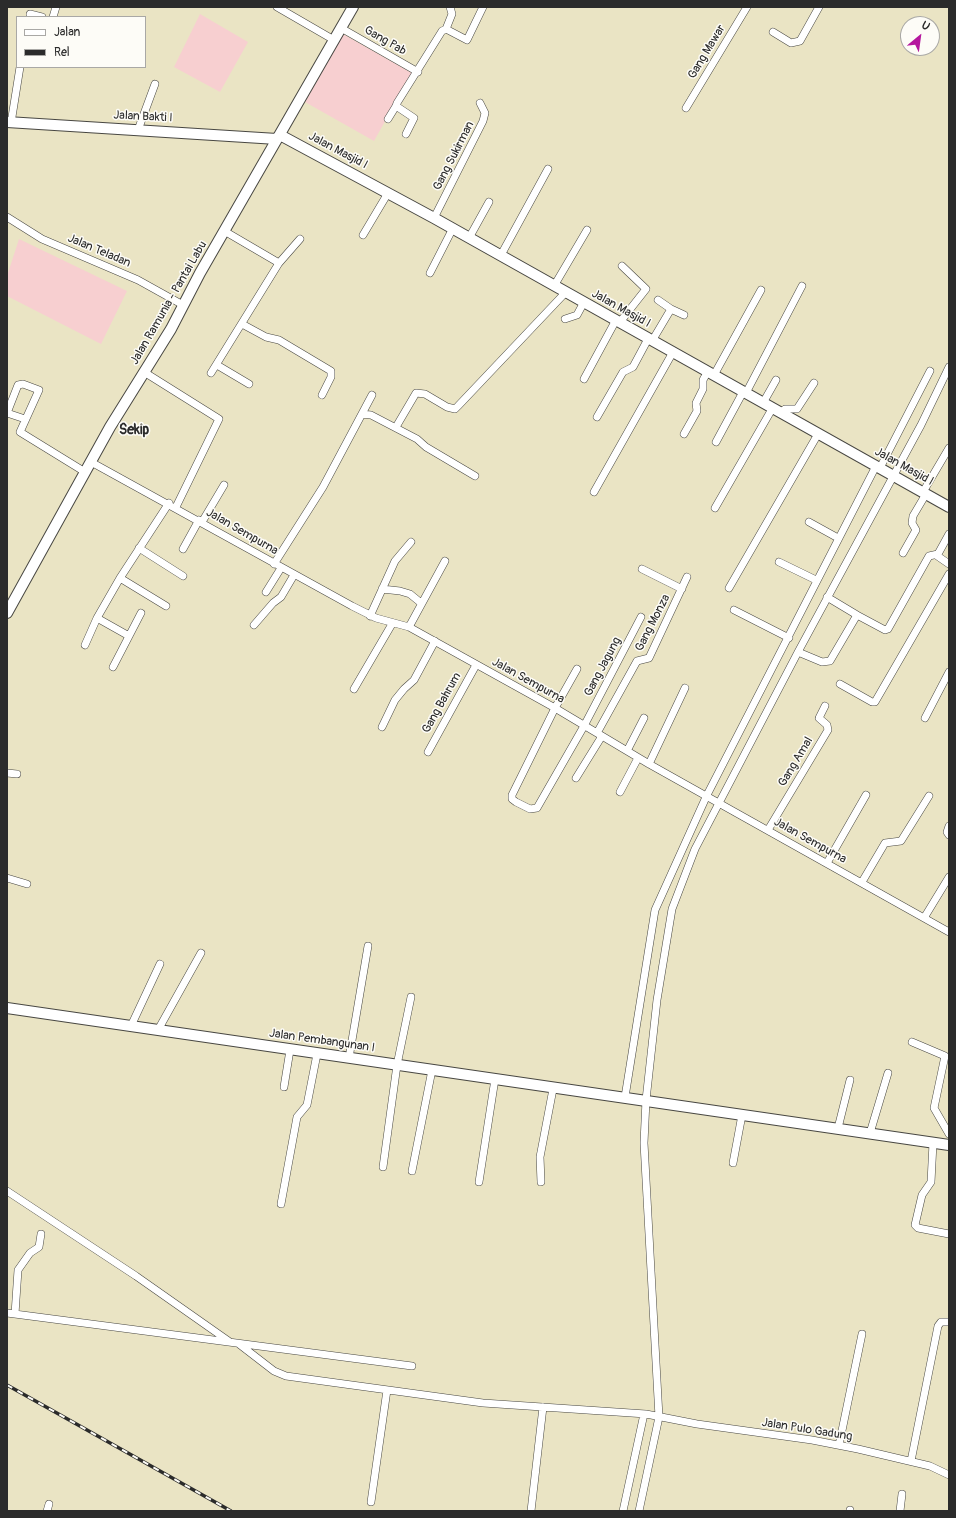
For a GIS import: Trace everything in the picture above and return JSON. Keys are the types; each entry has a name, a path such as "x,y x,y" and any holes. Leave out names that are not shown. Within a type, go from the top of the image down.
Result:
{"main road":[{"name":"Jalan Ramunia - Pantai Labu","path":"7,613 110,427 226,232 278,137 353,7"},
{"name":"Jalan Bakti I","path":"9,122 278,137"},
{"name":"Jalan Masjid I","path":"278,137 453,228 949,507"},
{"name":"Jalan Pembangunan I","path":"7,1008 949,1145"}],"street":[{"path":"277,7 334,40"},
{"path":"388,119 442,31 446,29 452,14 450,7"},
{"path":"446,29 467,40 483,7"},
{"name":"Gang Mawar","path":"686,108 747,7"},
{"path":"773,32 791,43 800,41 819,7"},
{"name":"Gang Pab","path":"341,28 418,72"},
{"path":"9,122 20,68"},
{"path":"138,130 155,84"},
{"name":"Gang Sukirman","path":"434,218 483,121 485,112 480,103"},
{"path":"396,106 414,118 406,134"},
{"path":"501,256 548,169"},
{"path":"363,235 388,193"},
{"path":"469,238 489,202"},
{"name":"Jalan Teladan","path":"7,217 42,239 138,280 183,305"},
{"path":"430,272 453,228"},
{"path":"554,286 587,230"},
{"path":"226,232 279,263"},
{"path":"211,373 279,263 300,239"},
{"path":"584,379 618,321 646,288 622,266"},
{"path":"716,442 802,286"},
{"path":"684,434 697,411 696,403 703,389 703,380 711,373 761,290"},
{"path":"396,427 416,393 425,394 447,407 455,409 566,292"},
{"path":"658,300 671,309 684,315"},
{"path":"565,319 577,316 584,302"},
{"path":"597,417 623,372 633,367 671,309"},
{"path":"242,324 266,337 279,340 331,371 331,377 322,394"},
{"path":"594,492 673,352"},
{"path":"217,364 249,384"},
{"path":"639,1511 657,1417 644,1143 636,1099 655,910 708,796 768,682 816,580 838,538 884,471 949,367"},
{"path":"636,1099 657,1000 672,909 695,849 778,687 827,597 930,371"},
{"path":"85,644 97,618 120,578 139,548 172,505 219,419 144,372"},
{"path":"763,403 776,380"},
{"path":"715,508 776,411 797,409 814,383"},
{"path":"25,419 7,413 18,385 23,384 36,389 39,392 20,430 22,434 86,472"},
{"path":"274,564 323,487 372,395"},
{"path":"362,414 371,415 396,427 475,476"},
{"path":"729,588 818,434"},
{"path":"904,553 916,530 912,524 913,516 949,448"},
{"name":"Jalan Sempurna","path":"91,462 172,505 281,568 370,616 392,624 409,627 435,641 555,708 627,752 949,932"},
{"path":"183,549 224,485"},
{"path":"809,522 838,538"},
{"path":"936,555 949,534"},
{"path":"370,616 395,561 411,542"},
{"path":"139,548 184,576"},
{"path":"827,597 857,615 885,630 888,630 929,556 936,555 949,564"},
{"path":"409,627 445,561"},
{"path":"779,562 816,580"},
{"path":"266,592 281,568"},
{"path":"642,569 682,589"},
{"path":"840,684 872,702 875,702 949,574"},
{"path":"254,624 273,603 282,597 294,575"},
{"name":"Gang Monza","path":"600,735 637,661 649,658 688,577"},
{"path":"120,578 166,606"},
{"path":"382,589 410,594 421,603"},
{"path":"734,610 788,638"},
{"path":"113,667 141,614"},
{"path":"798,652 822,662 830,661 857,615"},
{"name":"Gang Jagung","path":"555,708 512,795 512,799 516,802 533,810 537,808 584,726 641,617"},
{"path":"97,618 129,636"},
{"path":"354,689 392,624"},
{"path":"382,727 395,700 416,678 435,641"},
{"name":"Gang Bahrum","path":"428,752 476,665"},
{"path":"555,708 577,669"},
{"path":"925,718 949,672"},
{"path":"768,682 778,687"},
{"path":"649,764 685,688"},
{"name":"Gang Amal","path":"768,830 828,730 827,725 819,718 824,706"},
{"path":"627,752 644,718"},
{"path":"576,778 600,735"},
{"path":"620,792 638,758"},
{"path":"7,773 17,774"},
{"path":"827,863 866,794"},
{"path":"862,882 886,843 901,841 929,796"},
{"path":"949,826 947,832 949,835"},
{"path":"924,918 949,877"},
{"path":"7,878 26,884"},
{"path":"349,1058 368,946"},
{"path":"158,1030 201,953"},
{"path":"131,1026 160,964"},
{"path":"383,1167 397,1065 411,996"},
{"path":"912,1042 945,1056 934,1108 949,1134"},
{"path":"284,1087 290,1050"},
{"path":"282,1204 295,1124 298,1114 307,1105 317,1054"},
{"path":"412,1171 432,1070"},
{"path":"870,1133 888,1073"},
{"path":"479,1182 495,1079"},
{"path":"838,1128 850,1080"},
{"path":"540,1182 540,1157 553,1088"},
{"path":"733,1163 742,1115"},
{"path":"933,1142 931,1182 922,1195 915,1225 918,1228 949,1234"},
{"path":"7,1191 136,1276 231,1342"},
{"path":"15,1314 18,1270 30,1253 39,1247 41,1234"},
{"path":"7,1313 412,1366"},
{"path":"911,1461 938,1326 941,1322 949,1322"},
{"path":"839,1445 862,1334"},
{"name":"Jalan Pulo Gadung","path":"239,1344 274,1370 286,1376 483,1403 645,1414 839,1445 930,1466 949,1475"},
{"path":"371,1502 388,1390"},
{"path":"531,1511 543,1407"},
{"path":"623,1511 645,1414"},
{"path":"900,1511 902,1494"}],"shaded area":[{"path":"200,14 248,42 220,92 174,67"},
{"path":"343,34 412,73 374,141 305,102"},
{"path":"19,239 127,291 101,344 7,296 7,276"}],"railway":[{"path":"7,1385 231,1511"}],"district":[{"name":"Sekip","path":"134,430"}]}
